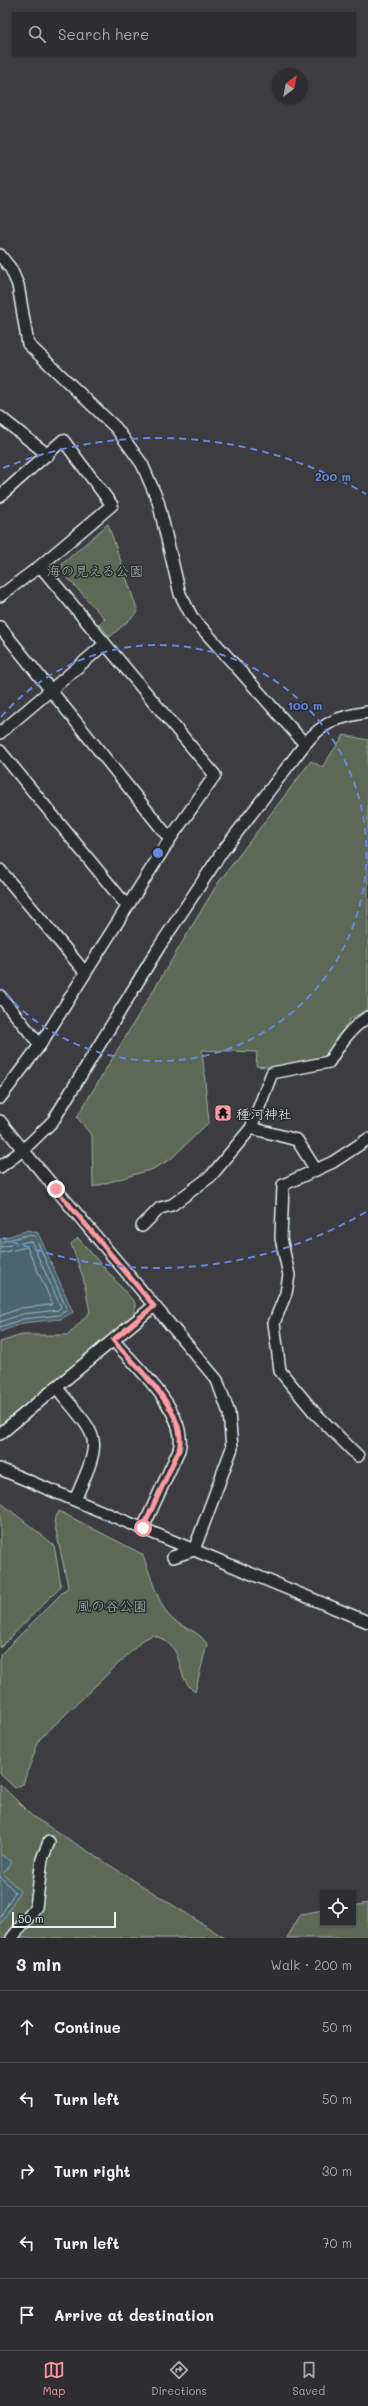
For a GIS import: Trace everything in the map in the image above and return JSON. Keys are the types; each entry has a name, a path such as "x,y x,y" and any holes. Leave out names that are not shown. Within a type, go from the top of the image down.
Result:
{"street":[{"path":"0,256 11,269 18,285 24,334 28,344 116,428 142,464 158,502 180,594 192,617 305,744"},
{"path":"0,417 48,455"},
{"path":"0,496 48,455 63,440 112,505 40,566 0,596"},
{"path":"0,1098 40,1045 84,971 170,839 215,775 40,566"},
{"path":"0,626 170,839"},
{"path":"0,733 105,644"},
{"path":"0,1167 23,1150 53,1121 159,947 222,852 305,744 318,728 341,717 368,712"},
{"path":"0,750 127,906"},
{"path":"0,870 84,971"},
{"path":"0,996 40,1045"},
{"path":"142,1226 160,1208 172,1205 211,1176 251,1128 272,1073 329,1062 342,1040 357,1023 368,1016"},
{"path":"0,1121 23,1150 72,1201 154,1306 217,1380 229,1413 232,1448 194,1550"},
{"path":"251,1128 297,1140 316,1170"},
{"path":"358,1456 314,1412 280,1370 274,1323 286,1293 289,1275 281,1238 283,1185 333,1162 368,1139"},
{"path":"0,1434 154,1306"},
{"path":"113,1340 173,1410 180,1426 182,1440 179,1450 143,1528"},
{"path":"56,1388 92,1432 95,1444 92,1460 75,1500"},
{"path":"0,1469 368,1622"},
{"path":"173,1557 194,1550"},
{"path":"12,1938 36,1907 42,1858 49,1842"}],"green space":[{"name":"海の見える公園","path":"108,524 138,612 110,637 99,624 105,619 64,574 62,564"},
{"path":"344,735 368,740 368,1009 350,1019 327,1057 280,1068 256,1066 257,1052 202,1050 209,1122 171,1159 153,1169 93,1187 92,1136 77,1117 218,883 311,761 322,767"},
{"path":"78,1238 135,1303 135,1314 0,1425 0,1342 22,1335 68,1335 90,1312 83,1277 71,1244"},
{"path":"0,1502 54,1545 61,1586 0,1648"},
{"name":"風の谷公園","path":"59,1511 142,1554 158,1596 170,1617 179,1624 199,1635 207,1644 195,1692 188,1685 172,1647 164,1640 153,1635 143,1640 39,1740 23,1784 15,1788 0,1774 0,1655 68,1587 54,1521"},
{"path":"0,1784 32,1816 225,1938 0,1938 0,1925 20,1891 3,1873 12,1862 0,1854"},
{"path":"368,1903 368,1938 287,1938 301,1914 320,1911 320,1926 356,1926 356,1905"}],"water":[{"path":"28,1230 38,1233 73,1312 61,1319 23,1323 0,1332 0,1239"},
{"path":"0,1854 12,1862 3,1873 20,1891 0,1925"}],"place":[{"name":"種河神社","path":"223,1113"}],"route":[{"path":"56,1189 154,1306 113,1340 173,1410 180,1426 182,1440 179,1450 143,1528"}]}
